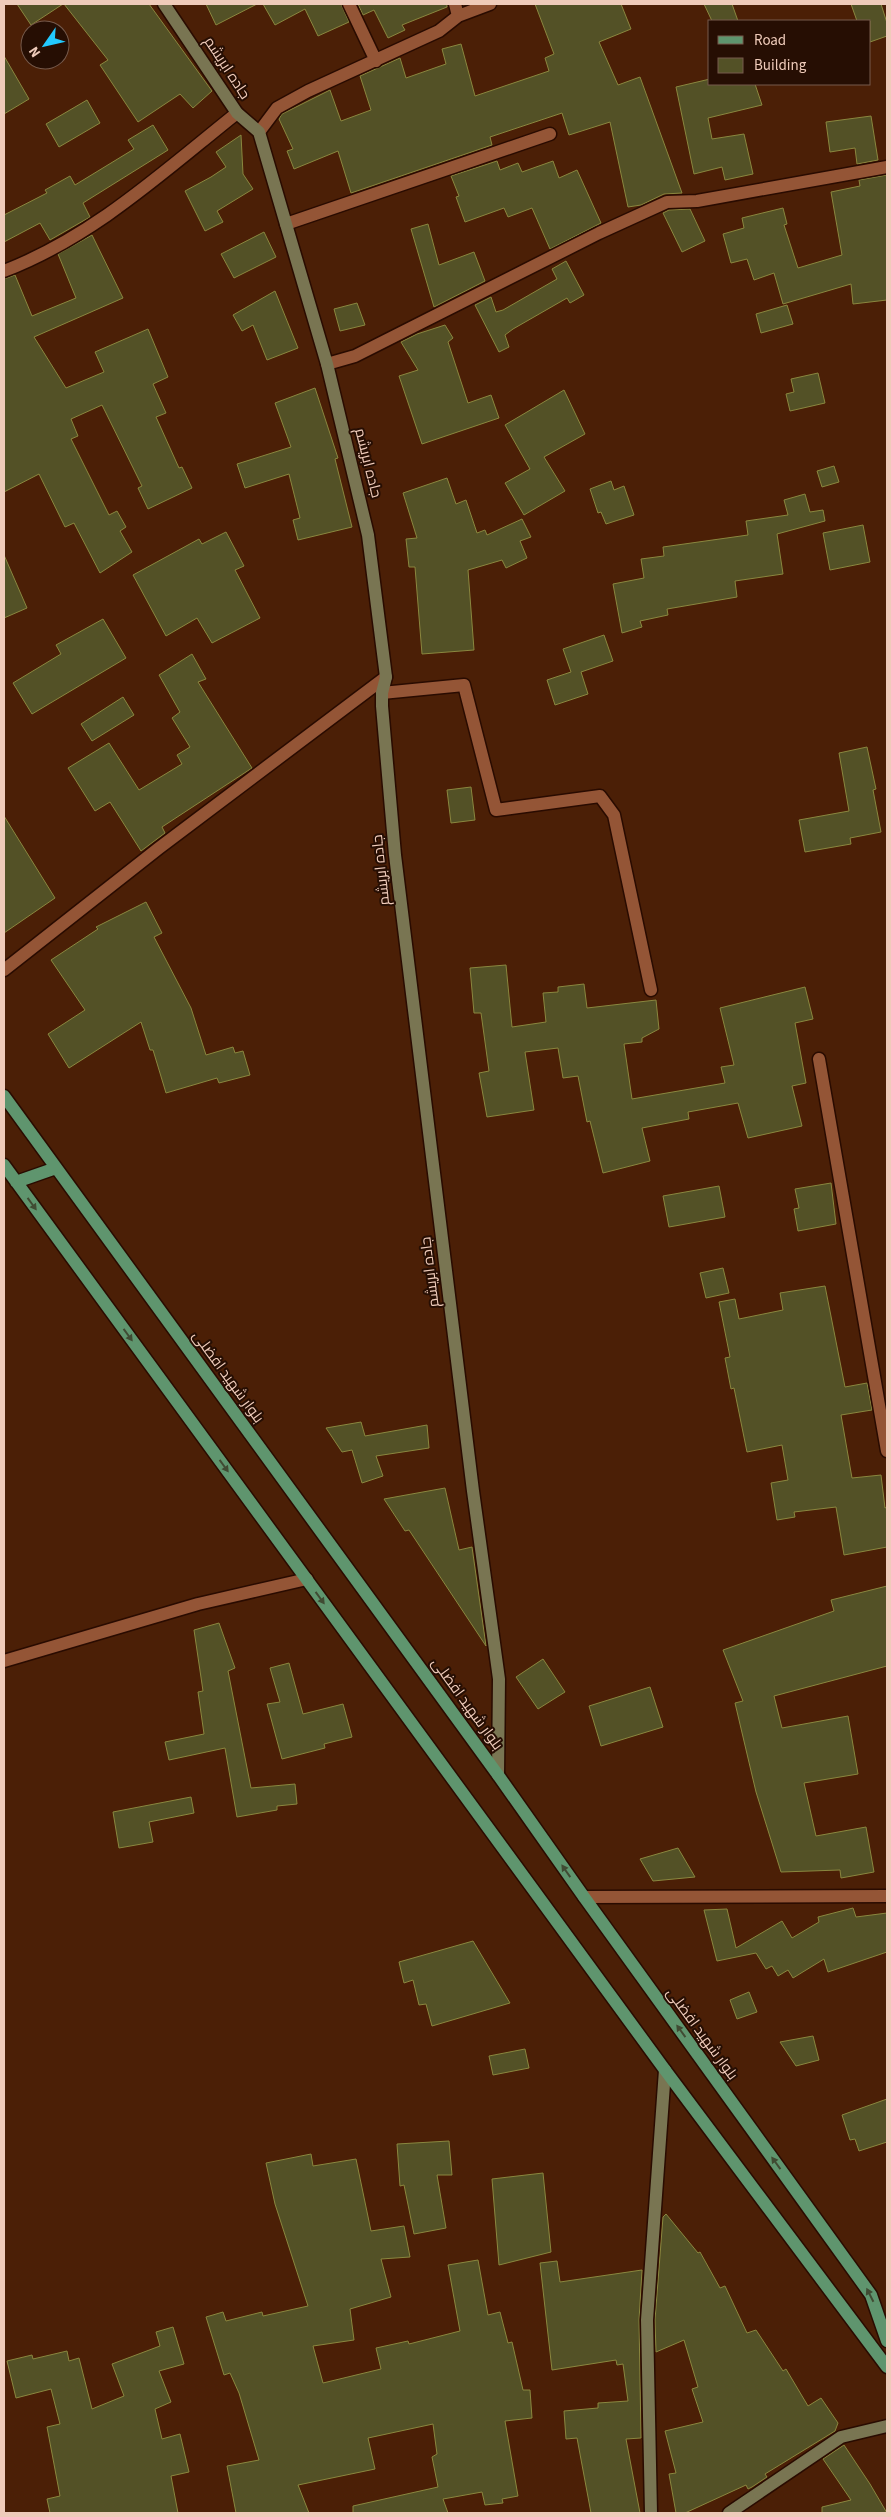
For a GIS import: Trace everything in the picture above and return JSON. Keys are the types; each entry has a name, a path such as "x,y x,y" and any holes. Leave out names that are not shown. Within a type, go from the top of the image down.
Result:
{"main road":[{"name":"جاده ابریشم","path":"164,4 237,113 259,132 327,364 368,535 386,677 382,693 395,855 473,1491 500,1679 498,1775"},
{"name":"بلوار شهید افضلی","path":"4,1096 498,1775 584,1898 872,2295 887,2341"},
{"path":"4,1165 665,2070 887,2367"},
{"path":"16,1182 56,1168"},
{"path":"651,2513 647,2320 665,2070"},
{"path":"729,2513 841,2438 887,2426"}],"street":[{"path":"349,4 376,61"},
{"path":"259,132 277,108 439,31 457,10 490,4"},
{"path":"4,271 33,260 86,230 165,174 237,113"},
{"path":"286,224 550,134"},
{"path":"327,364 355,356 599,233 667,202 697,201 886,165"},
{"path":"4,970 159,848 386,677"},
{"path":"382,693 464,685 496,810 600,796 614,816 651,990"},
{"path":"819,1059 887,1451"},
{"path":"4,1660 198,1604 307,1580"},
{"path":"584,1898 887,1896"}],"building":[{"path":"17,4 63,4 39,20 28,20"},
{"path":"64,4 149,4 212,91 193,108 180,94 138,122 100,65 108,60"},
{"path":"206,4 257,4 216,25"},
{"path":"263,4 341,4 349,22 318,36 305,9 275,25"},
{"path":"358,4 447,4 447,7 402,25 405,30 388,38 374,10 363,15"},
{"path":"535,4 621,4 631,29 599,42 618,85 640,77 682,193 664,194 641,205 628,207 610,122 569,135 562,113 490,137 492,145 351,193 338,151 294,169 287,151 293,149 279,119 282,114 330,90 341,121 371,110 360,76 400,58 406,78 446,64 442,49 461,44 475,96 549,71 545,58 554,54"},
{"path":"704,4 732,4 738,20 712,20"},
{"path":"851,4 881,4 887,23 887,36 871,42 871,20 857,20"},
{"path":"4,56 29,99 4,114"},
{"path":"708,79 708,85 755,85 762,105 708,118 712,139 744,134 753,174 725,180 722,167 694,174 676,87"},
{"path":"87,100 100,123 59,147 46,124"},
{"path":"871,116 878,160 857,164 855,148 830,152 826,122"},
{"path":"153,125 168,150 83,203 90,217 50,240 40,223 4,242 4,215 47,193 45,190 70,176 75,185 134,149 128,140"},
{"path":"241,135 243,174 253,189 217,211 223,222 205,231 185,191 226,167 216,152"},
{"path":"497,161 500,170 518,163 522,172 553,161 559,178 577,170 601,223 550,249 532,208 508,217 504,208 465,222 456,197 459,196 451,176"},
{"path":"887,175 887,300 853,304 851,284 783,304 774,273 754,280 747,259 731,263 723,234 744,228 742,218 783,208 787,224 784,225 798,268 842,255 831,192 860,186 859,180"},
{"path":"690,209 705,241 682,252 663,213 669,210"},
{"path":"428,224 439,265 474,252 485,281 434,307 411,229"},
{"path":"264,232 276,257 234,278 221,254"},
{"path":"92,235 123,298 34,337 66,388 104,372 95,352 148,329 168,377 153,384 166,413 156,417 179,468 182,467 192,488 148,509 138,488 142,486 102,405 71,419 78,436 71,439 109,515 117,511 126,527 120,531 132,552 100,573 74,523 65,527 39,474 4,492 4,279 15,275 32,316 76,298 58,254"},
{"path":"566,261 584,295 570,303 567,298 513,329 505,335 509,347 499,352 475,305 491,297 496,312 503,310 557,279 552,269"},
{"path":"275,291 298,348 267,360 253,325 242,331 233,315"},
{"path":"357,303 365,325 340,331 334,309"},
{"path":"787,305 793,324 761,333 756,314"},
{"path":"445,325 453,338 448,342 468,403 491,395 499,418 422,444 399,376 418,370 401,342 417,334"},
{"path":"818,373 825,403 790,411 786,394 794,392 791,379"},
{"path":"315,388 338,458 335,459 352,527 298,540 293,520 300,518 289,474 245,488 237,464 291,447 275,403"},
{"path":"564,390 585,434 544,457 565,491 524,515 505,483 530,469 505,425"},
{"path":"834,466 839,482 822,487 817,471"},
{"path":"447,478 456,504 466,500 477,533 485,530 487,535 522,519 531,537 520,541 527,558 506,568 502,560 468,570 474,650 422,654 415,567 409,567 406,539 417,538 403,493"},
{"path":"611,481 614,490 624,486 634,515 606,524 601,512 598,513 590,489"},
{"path":"805,494 810,512 823,510 825,521 777,534 783,574 735,581 737,597 667,609 668,615 640,621 642,627 622,633 613,584 644,578 641,559 664,556 663,547 748,535 746,521 788,515 784,500"},
{"path":"863,525 870,562 830,570 823,533"},
{"path":"226,532 244,566 235,570 260,618 212,643 197,618 166,636 133,575 199,539 202,544"},
{"path":"4,555 27,608 4,618"},
{"path":"103,619 126,658 32,714 13,683 61,654 56,645"},
{"path":"604,635 613,661 581,672 588,694 555,705 547,680 571,672 563,649"},
{"path":"192,654 206,679 198,682 252,768 162,827 165,833 141,851 110,802 95,811 68,768 109,743 139,790 182,764 177,755 190,747 172,718 180,712 159,675"},
{"path":"123,697 134,715 92,741 81,724"},
{"path":"867,747 876,789 873,790 881,832 850,838 851,844 805,852 799,820 849,811 839,753"},
{"path":"471,787 475,820 451,823 447,790"},
{"path":"4,816 55,898 4,933"},
{"path":"146,902 162,933 154,937 191,1008 206,1055 233,1047 235,1053 243,1051 250,1075 219,1083 217,1078 166,1093 153,1050 150,1050 141,1022 69,1068 48,1034 85,1010 51,960 98,929 96,927"},
{"path":"506,965 512,1027 546,1022 543,993 558,992 558,987 584,984 587,1008 656,1000 659,1029 642,1038 642,1042 624,1044 632,1099 725,1083 721,1067 734,1065 720,1008 805,987 813,1019 795,1023 806,1083 792,1086 802,1126 748,1138 738,1103 688,1112 689,1119 642,1128 650,1161 603,1173 590,1121 587,1122 578,1076 563,1078 558,1048 525,1052 534,1110 487,1117 479,1073 489,1071 481,1013 474,1013 470,968"},
{"path":"831,1183 836,1224 798,1231 794,1209 799,1208 795,1189"},
{"path":"719,1186 725,1217 669,1227 663,1196"},
{"path":"723,1268 729,1293 706,1298 700,1273"},
{"path":"825,1286 845,1387 867,1383 872,1410 841,1415 852,1478 881,1475 885,1508 887,1507 887,1547 844,1555 836,1507 794,1512 795,1517 777,1520 771,1483 788,1480 782,1445 747,1452 734,1388 731,1389 725,1358 730,1357 719,1302 735,1299 739,1319 783,1310 780,1293"},
{"path":"361,1422 365,1436 427,1425 429,1448 376,1456 383,1476 362,1483 352,1450 342,1452 326,1428"},
{"path":"445,1488 459,1550 472,1547 486,1646 409,1530 405,1531 384,1499"},
{"path":"887,1586 887,1666 774,1696 782,1728 848,1716 858,1774 804,1783 816,1836 866,1827 874,1872 841,1878 840,1870 781,1872 756,1792 735,1703 743,1701 723,1650 834,1611 831,1600"},
{"path":"219,1623 235,1668 228,1671 251,1788 295,1784 297,1804 277,1806 277,1810 237,1817 225,1748 169,1760 165,1742 204,1734 198,1692 203,1691 194,1630"},
{"path":"543,1659 565,1692 538,1709 516,1677"},
{"path":"289,1663 303,1714 343,1704 352,1737 324,1744 325,1748 282,1759 267,1704 280,1702 270,1668"},
{"path":"650,1687 663,1727 601,1746 589,1706"},
{"path":"191,1797 194,1813 149,1822 153,1842 119,1848 113,1812"},
{"path":"678,1848 695,1877 653,1881 640,1859"},
{"path":"853,1908 856,1917 887,1913 887,1952 828,1972 824,1959 793,1978 788,1970 778,1976 772,1966 766,1969 756,1953 717,1961 704,1910 727,1909 736,1948 782,1921 792,1938 819,1922 818,1917"},
{"path":"473,1941 510,2003 432,2026 426,2004 419,2005 413,1980 404,1983 399,1962"},
{"path":"749,1992 757,2012 737,2019 730,2000"},
{"path":"813,2036 819,2060 796,2066 780,2042"},
{"path":"525,2049 529,2068 493,2075 489,2056"},
{"path":"887,2099 887,2142 859,2151 855,2139 850,2140 842,2115"},
{"path":"449,2141 452,2175 437,2175 446,2228 414,2234 404,2185 400,2186 397,2144"},
{"path":"311,2154 313,2166 356,2159 371,2231 404,2226 410,2257 381,2259 391,2297 350,2309 354,2340 313,2346 323,2383 381,2369 376,2348 408,2341 409,2344 460,2331 448,2265 478,2260 488,2315 500,2312 508,2343 512,2342 523,2390 530,2390 532,2418 505,2421 518,2496 502,2499 503,2503 485,2505 482,2492 443,2499 448,2513 353,2513 353,2506 438,2487 432,2457 437,2454 433,2424 368,2438 375,2469 298,2485 309,2513 236,2513 227,2466 259,2460 239,2393 230,2373 224,2375 206,2317 223,2312 226,2321 262,2312 263,2316 308,2306 275,2204 266,2163"},
{"path":"543,2173 551,2252 499,2265 492,2179"},
{"path":"666,2214 698,2253 700,2252 720,2288 725,2286 747,2333 756,2330 783,2371 786,2369 808,2406 821,2398 838,2423 835,2431 765,2474 767,2477 752,2487 748,2489 746,2485 685,2513 676,2513 669,2474 676,2473 665,2431 703,2422 692,2389 698,2387 684,2340 656,2352 655,2320 663,2217"},
{"path":"557,2261 560,2282 642,2270 639,2320 641,2438 626,2439 640,2513 591,2513 577,2438 566,2439 564,2411 598,2408 598,2403 628,2401 623,2364 617,2365 616,2360 552,2370 540,2263"},
{"path":"173,2327 184,2364 159,2371 171,2402 155,2409 162,2439 180,2434 189,2472 171,2476 178,2513 50,2513 47,2499 60,2496 47,2427 60,2424 51,2389 16,2398 7,2361 32,2355 33,2359 67,2351 69,2361 79,2358 92,2409 124,2396 112,2364 160,2346 156,2332"},
{"path":"844,2445 887,2513 822,2513 822,2507 851,2500 823,2459"}]}
